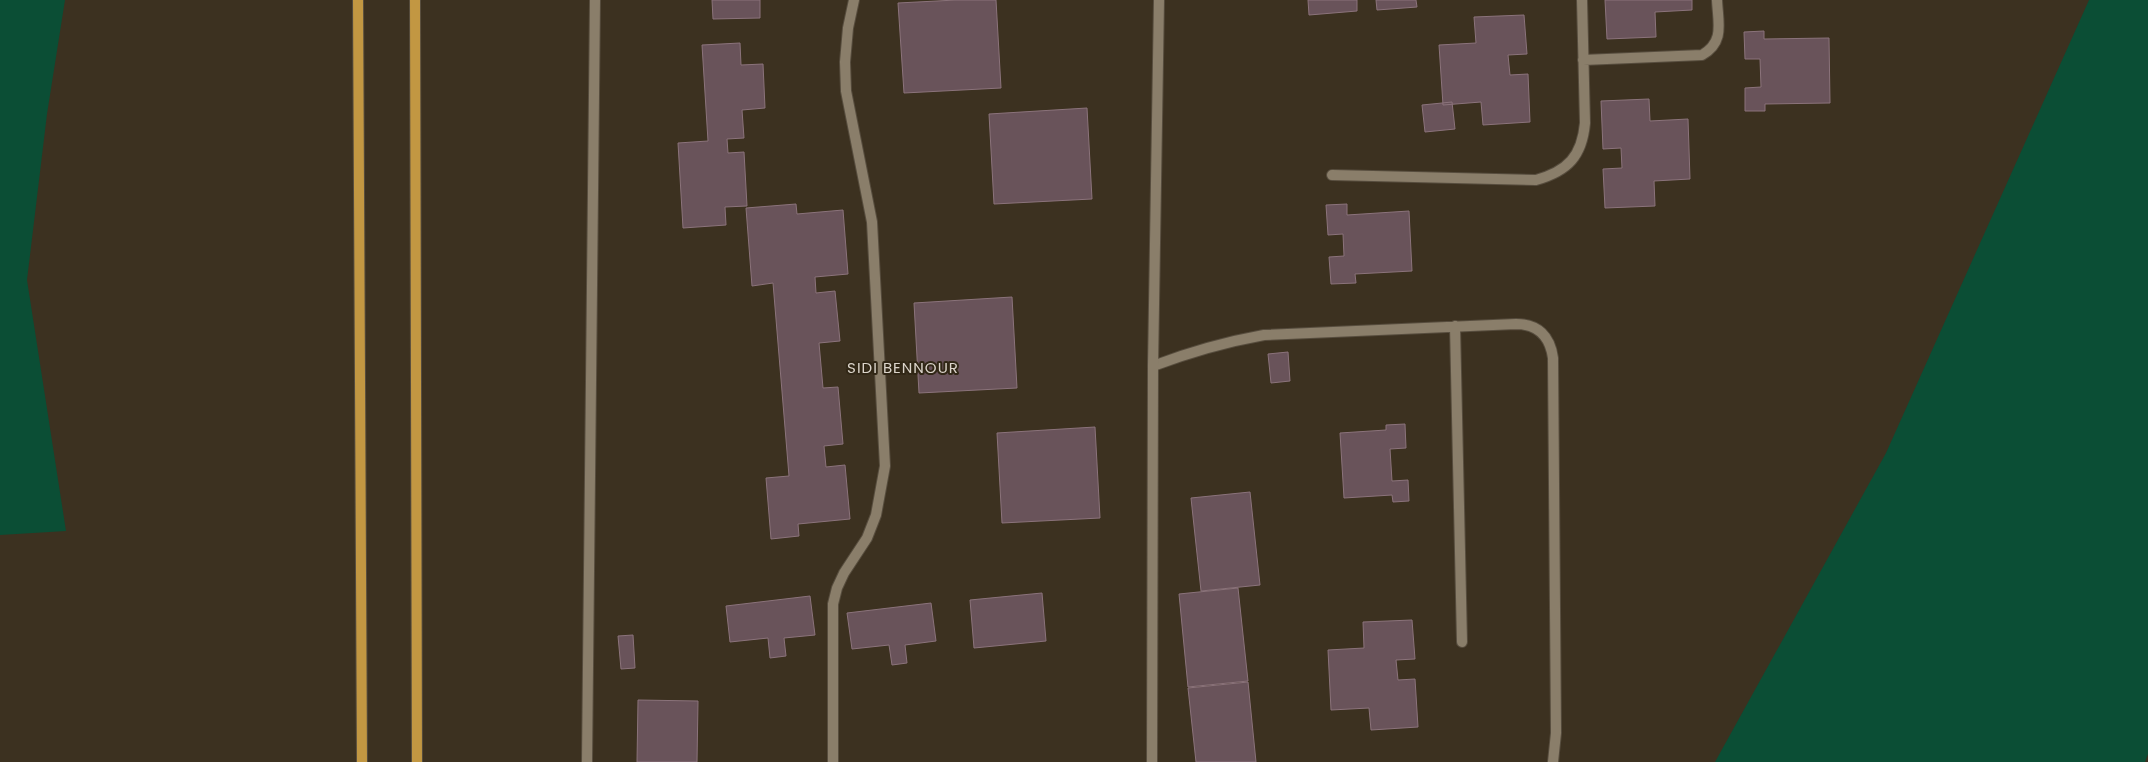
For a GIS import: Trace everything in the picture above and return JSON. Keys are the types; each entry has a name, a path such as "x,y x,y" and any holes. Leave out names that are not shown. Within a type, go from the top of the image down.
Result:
{"main road":[{"path":"358,0 362,762"},
{"path":"415,0 417,762"}],"street":[{"path":"587,762 595,0"},
{"path":"834,762 833,604 837,588 844,573 869,533 882,490 885,466 872,222 846,91 845,62 848,28 854,0"},
{"path":"1152,762 1153,366 1159,0"},
{"path":"1332,175 1536,180 1550,176 1562,170 1572,160 1579,149 1584,136 1582,0"},
{"path":"1583,60 1702,55 1712,48 1718,38 1717,0"},
{"path":"1153,366 1190,352 1229,341 1264,335 1525,324 1542,332 1548,339 1552,348 1556,733 1553,762"},
{"path":"1455,326 1462,642"}],"green space":[{"path":"0,0 65,0 47,114 27,280 66,531 0,535"},
{"path":"2089,0 2148,0 2148,754 2145,762 1715,762 1886,453"}],"building":[{"path":"712,0 760,0 760,18 713,19"},
{"path":"956,0 996,0 1001,88 904,93 898,3"},
{"path":"1308,0 1357,0 1357,11 1309,15"},
{"path":"1376,0 1416,0 1417,7 1377,10"},
{"path":"1605,0 1692,0 1692,10 1655,12 1656,37 1607,39"},
{"path":"1524,15 1527,54 1508,55 1510,75 1528,74 1530,122 1483,125 1481,102 1443,105 1439,45 1476,43 1474,17"},
{"path":"1764,31 1764,39 1829,38 1830,103 1765,104 1765,111 1745,111 1745,88 1761,87 1760,59 1745,59 1744,32"},
{"path":"740,43 741,65 763,64 765,108 742,110 744,138 727,139 728,153 744,152 747,206 725,207 726,225 683,228 678,143 708,141 702,45"},
{"path":"1649,99 1650,121 1688,119 1690,179 1654,181 1655,206 1605,208 1603,169 1622,168 1621,148 1603,149 1601,101"},
{"path":"1452,102 1455,129 1425,132 1422,105"},
{"path":"1087,108 1092,199 994,204 989,114"},
{"path":"796,204 797,214 843,210 848,274 815,277 816,293 835,291 840,341 819,343 823,388 838,387 843,444 824,446 826,467 845,465 850,519 798,524 799,536 771,539 766,478 789,476 773,283 752,286 746,208"},
{"path":"1347,204 1347,215 1409,211 1412,271 1355,274 1356,283 1331,284 1329,257 1344,256 1343,234 1328,235 1326,205"},
{"path":"1012,297 1017,388 919,393 914,303"},
{"path":"1288,352 1290,381 1271,383 1268,354"},
{"path":"1405,424 1406,448 1390,449 1392,481 1408,480 1409,501 1393,502 1392,495 1344,498 1340,433 1386,430 1386,425"},
{"path":"1095,427 1100,518 1002,523 997,433"},
{"path":"1250,492 1260,585 1201,591 1191,498"},
{"path":"1238,588 1248,681 1188,687 1179,594"},
{"path":"1042,593 1046,641 974,648 970,600"},
{"path":"810,596 815,635 784,638 786,656 770,658 768,638 730,642 726,606"},
{"path":"931,603 936,641 905,645 907,663 892,665 889,645 852,649 847,613"},
{"path":"1412,620 1415,659 1396,660 1398,680 1415,679 1418,727 1371,730 1369,708 1331,710 1328,650 1364,648 1363,622"},
{"path":"633,635 635,668 621,669 618,636"},
{"path":"1248,682 1256,762 1196,762 1188,688"},
{"path":"638,700 698,701 697,762 637,762"}],"district":[{"name":"SIDI BENNOUR","path":"903,367"}]}
